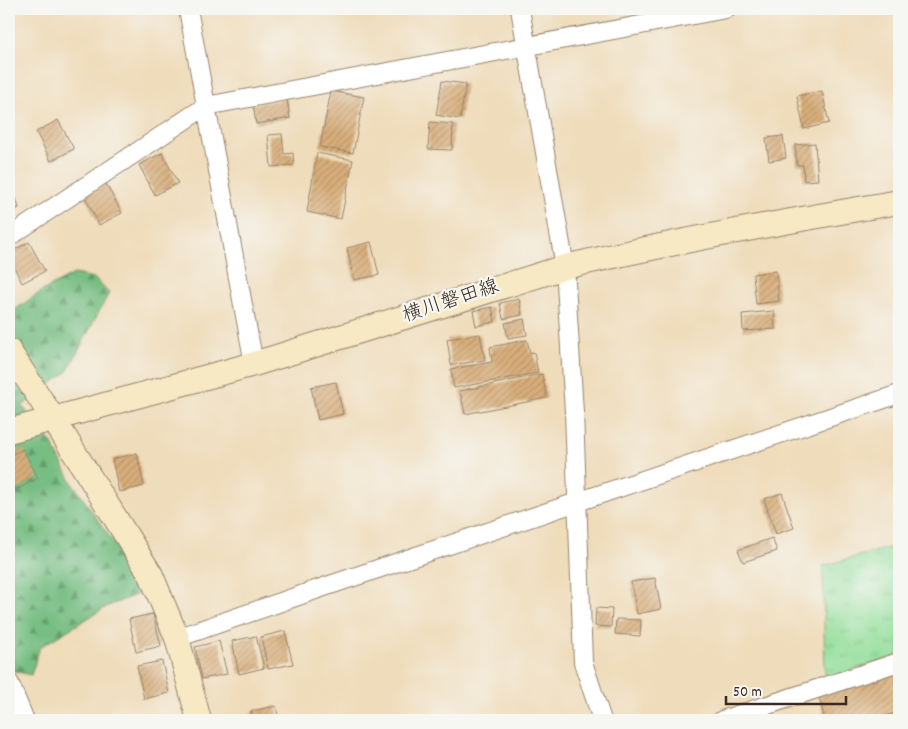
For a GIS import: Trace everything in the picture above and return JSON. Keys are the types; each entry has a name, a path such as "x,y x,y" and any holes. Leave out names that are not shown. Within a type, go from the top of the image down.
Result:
{"main road":[{"name":"横川磐田線","path":"9,431 254,364 564,267 608,256 899,202"},
{"path":"9,351 151,575 177,638 199,720"}],"street":[{"path":"188,9 254,364"},
{"path":"520,9 564,267 574,412 584,662 602,720"},
{"path":"9,237 206,106 726,9"},
{"path":"177,638 899,394"},
{"path":"722,720 899,662"},
{"path":"9,682 25,720"}],"green space":[{"path":"74,274 94,278 109,293 67,372 22,406 51,442 71,481 122,555 138,594 108,606 40,647 31,675 14,671 9,662 9,373 16,349 9,324 9,314 42,291"},
{"path":"899,545 899,655 825,679 823,566"},
{"path":"899,712 899,720 872,720"}],"building":[{"path":"442,81 466,84 460,119 436,115"},
{"path":"331,91 364,97 353,153 320,147"},
{"path":"822,91 829,123 804,129 797,96"},
{"path":"287,99 290,118 256,124 253,104"},
{"path":"58,120 74,149 51,161 36,132"},
{"path":"430,122 453,124 452,150 428,149"},
{"path":"282,134 284,154 293,153 294,165 271,167 268,135"},
{"path":"783,136 786,158 769,161 766,138"},
{"path":"815,143 818,180 804,181 803,165 797,165 795,145"},
{"path":"162,153 178,183 155,195 139,165"},
{"path":"317,153 353,160 341,219 307,212"},
{"path":"9,175 19,208 9,211"},
{"path":"106,184 122,213 99,225 84,195"},
{"path":"29,242 45,271 22,283 9,257 9,253"},
{"path":"371,242 379,275 354,280 347,248"},
{"path":"776,271 779,301 756,304 753,274"},
{"path":"519,299 522,315 503,319 500,303"},
{"path":"492,307 495,322 476,326 473,311"},
{"path":"774,311 775,329 743,331 742,314"},
{"path":"524,319 527,335 508,338 505,323"},
{"path":"480,334 485,360 451,365 447,339"},
{"path":"527,340 530,353 534,352 538,373 454,388 451,369 492,362 490,347"},
{"path":"542,374 547,398 465,414 460,391"},
{"path":"336,382 343,414 318,420 311,387"},
{"path":"23,449 38,478 16,490 9,476 9,456"},
{"path":"137,453 144,486 119,492 112,459"},
{"path":"782,493 794,528 776,534 764,499"},
{"path":"772,538 777,551 743,562 738,550"},
{"path":"655,578 661,609 637,614 631,582"},
{"path":"596,608 612,609 611,627 595,626"},
{"path":"153,614 161,646 136,652 129,619"},
{"path":"616,619 641,620 640,636 615,634"},
{"path":"285,631 293,664 268,669 261,637"},
{"path":"256,636 264,668 239,674 232,641"},
{"path":"219,641 227,674 202,679 195,647"},
{"path":"162,661 169,693 144,699 137,666"},
{"path":"899,670 899,712 872,720 825,720 818,694"},
{"path":"276,706 279,720 253,720 251,711"}]}
